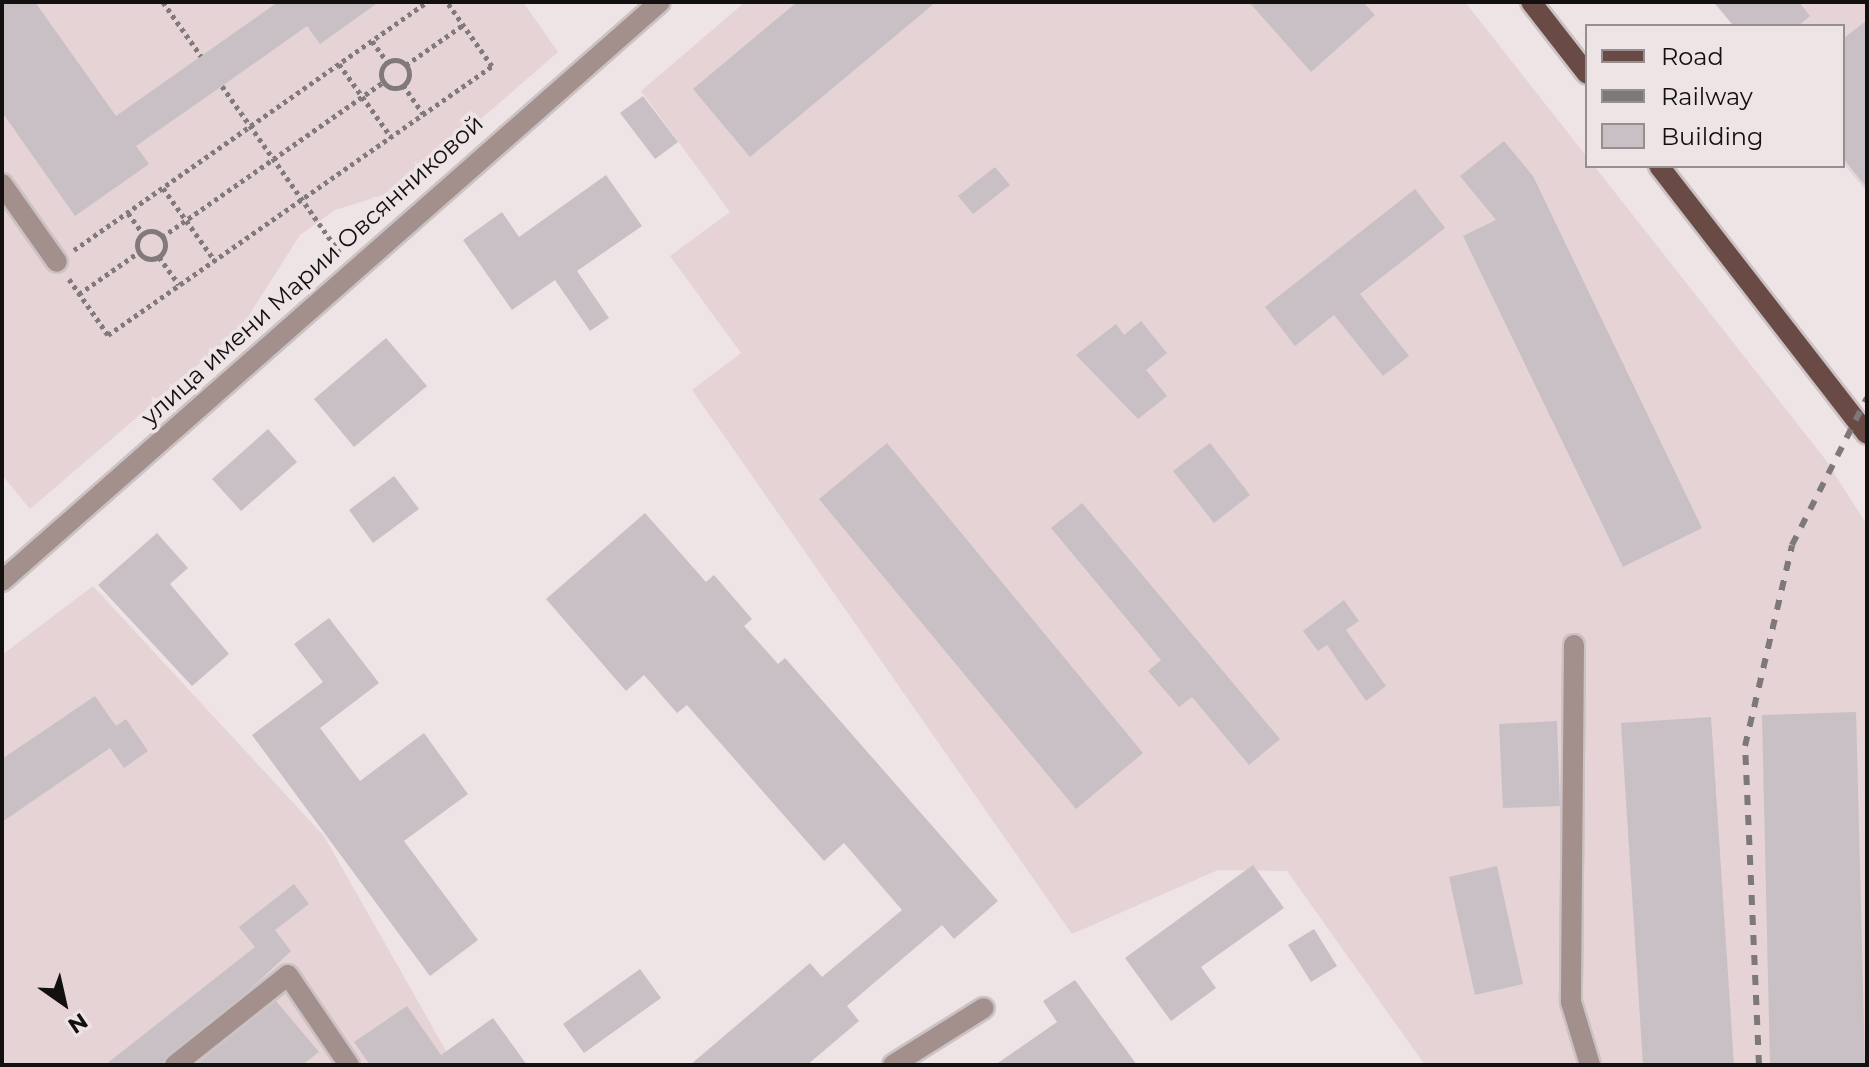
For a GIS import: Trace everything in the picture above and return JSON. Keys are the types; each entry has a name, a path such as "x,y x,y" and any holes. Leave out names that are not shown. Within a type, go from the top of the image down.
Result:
{"main road":[{"path":"1531,2 1585,71"},
{"path":"1661,168 1867,434"}],"street":[{"name":"улица имени Марии Овсянниковой","path":"2,581 350,269 660,2"},
{"path":"2,184 57,262"},
{"path":"1574,645 1571,1002 1590,1065"},
{"path":"175,1065 288,975 349,1065"},
{"path":"893,1065 984,1008"}],"path":[{"path":"163,2 201,56"},
{"path":"427,2 57,262 108,335 492,66 447,2"},
{"path":"372,41 387,62 406,65 463,25"},
{"path":"383,82 387,62"},
{"path":"339,64 391,137"},
{"path":"406,65 403,85 423,114"},
{"path":"128,213 143,234 162,237 383,82 403,85"},
{"path":"222,86 350,269"},
{"path":"163,188 215,261"},
{"path":"79,294 139,252 143,234"},
{"path":"159,257 162,237"},
{"path":"139,252 159,257 179,285"}],"shaded area":[{"path":"2,2 523,2 558,52 399,190 335,210 300,235 241,328 30,509 2,475"},
{"path":"745,2 1465,2 1585,154 1585,168 1596,168 1825,459 1867,525 1867,1065 1425,1065 1287,871 1218,870 1072,934 692,390 741,353 670,256 730,212 641,91"},
{"path":"1713,2 1867,2 1867,192 1845,165 1845,24 1731,24"},
{"path":"93,586 324,836 454,1065 2,1065 2,655"}],"building":[{"path":"2,2 35,2 116,116 278,2 379,2 320,44 307,26 136,146 149,164 75,216 2,112"},
{"path":"797,2 936,2 750,157 693,89"},
{"path":"1249,2 1363,2 1375,15 1311,72"},
{"path":"1714,2 1799,2 1810,16 1800,24 1732,24"},
{"path":"1867,20 1867,188 1845,160 1845,37"},
{"path":"643,96 678,142 655,159 620,113"},
{"path":"1504,141 1533,176 1702,528 1623,567 1463,236 1496,220 1460,176"},
{"path":"995,167 1010,185 973,214 958,196"},
{"path":"606,175 642,226 577,271 609,318 590,331 555,280 512,310 463,240 502,212 519,237"},
{"path":"1415,189 1445,228 1360,294 1409,356 1383,376 1334,315 1295,346 1265,307"},
{"path":"1141,321 1167,353 1146,370 1167,396 1138,419 1076,355 1116,324 1124,335"},
{"path":"386,338 427,386 354,447 314,399"},
{"path":"268,429 297,462 241,511 212,479"},
{"path":"887,443 1143,753 1076,809 819,499"},
{"path":"1210,443 1250,495 1214,523 1173,471"},
{"path":"394,476 419,509 373,543 349,510"},
{"path":"1082,503 1280,739 1249,765 1192,697 1179,707 1148,671 1161,660 1051,528"},
{"path":"645,513 706,582 714,575 752,619 744,626 778,664 785,658 998,901 954,939 942,925 847,1006 859,1021 807,1065 690,1065 810,963 822,977 902,910 844,843 824,861 687,705 677,713 644,675 626,691 546,599"},
{"path":"157,533 188,568 170,584 229,654 192,686 98,585"},
{"path":"1344,600 1359,621 1346,630 1386,686 1366,701 1327,645 1318,651 1303,631"},
{"path":"329,618 379,683 320,728 360,781 424,733 468,794 404,841 478,940 430,976 252,735 323,682 294,644"},
{"path":"95,696 116,726 126,719 148,751 124,768 110,748 2,822 2,759"},
{"path":"1856,712 1865,1065 1770,1065 1762,715"},
{"path":"1711,717 1734,1065 1643,1065 1621,723"},
{"path":"1557,721 1560,806 1503,808 1499,724"},
{"path":"1253,865 1284,908 1201,967 1216,988 1171,1021 1125,958"},
{"path":"1497,866 1523,984 1475,995 1449,877"},
{"path":"294,884 309,904 275,930 291,951 162,1065 105,1065 255,947 239,927"},
{"path":"1314,929 1337,966 1311,982 1288,945"},
{"path":"640,969 661,998 584,1053 563,1024"},
{"path":"1075,980 1137,1065 995,1065 1057,1022 1043,1001"},
{"path":"276,1001 319,1052 302,1065 196,1065"},
{"path":"407,1006 441,1055 493,1018 527,1065 370,1065 354,1042"}],"railway":[{"path":"1759,1065 1745,746 1792,545 1867,398"}]}
